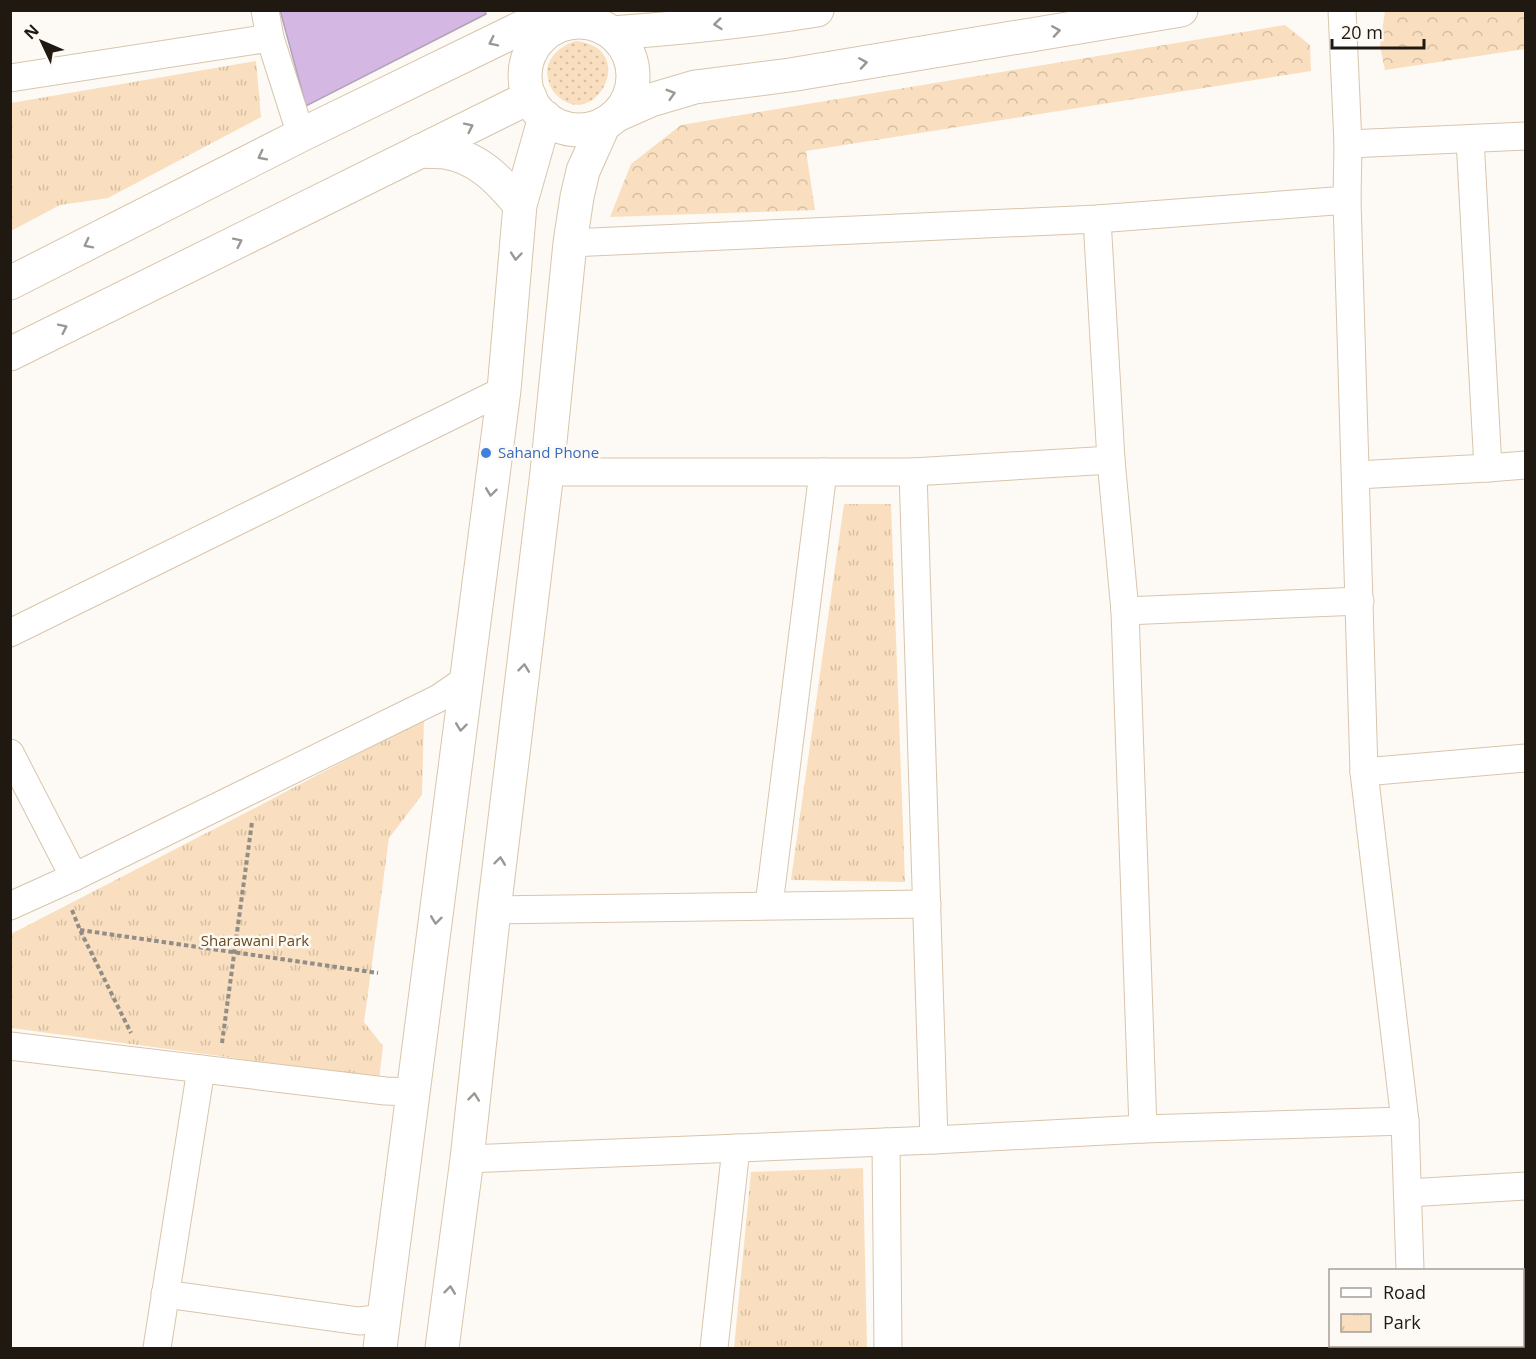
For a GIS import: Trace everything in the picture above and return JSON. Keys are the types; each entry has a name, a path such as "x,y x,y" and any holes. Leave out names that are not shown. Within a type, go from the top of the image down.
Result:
{"main road":[{"path":"10,283 302,135 529,24 689,27 766,19 818,10"},
{"path":"571,23 535,45 527,64 526,84 537,107 558,126 589,129 651,100 695,87 801,74 1181,10"},
{"path":"442,1348 467,1159 494,910 547,472 570,243 583,171 610,119 626,103 632,88 633,73 630,57 623,44 571,23"},
{"path":"10,354 420,152 537,107"},
{"path":"382,1333 504,390 520,205 537,107"},
{"path":"420,152 444,152 482,166 501,182 520,205"}],"street":[{"path":"265,10 270,38 302,135"},
{"path":"1341,10 1348,144 1347,200 1364,771 1405,1121 1410,1269"},
{"path":"10,78 270,38"},
{"path":"1348,144 1526,136"},
{"path":"1470,139 1488,468"},
{"path":"570,243 1097,219 1347,200"},
{"path":"1097,219 1111,459 1125,611 1143,1130"},
{"path":"10,633 504,390"},
{"path":"547,472 913,472 1111,459"},
{"path":"1356,475 1526,465"},
{"path":"769,905 823,472"},
{"path":"913,472 934,1140"},
{"path":"1125,611 1360,601"},
{"path":"10,906 74,877 439,698 468,678"},
{"path":"10,753 74,877"},
{"path":"1364,771 1526,758"},
{"path":"494,910 927,904"},
{"path":"10,1046 201,1070 385,1091 413,1092"},
{"path":"157,1348 201,1070"},
{"path":"467,1159 1405,1121"},
{"path":"886,1142 888,1348"},
{"path":"714,1348 736,1148"},
{"path":"1408,1193 1526,1186"},
{"path":"165,1294 359,1321 382,1333"},
{"path":"1343,1348 1370,1347"}],"path":[{"path":"222,1045 252,820"},
{"path":"69,904 133,1036"},
{"path":"80,930 378,973"}],"green space":[{"path":"1385,11 1525,11 1525,49 1385,70 1380,46"},
{"path":"1285,25 1310,45 1311,71 806,151 815,210 610,217 631,164 681,125"},
{"path":"575,41 595,47 606,58 608,72 604,86 595,98 582,104 568,103 553,91 547,71 548,65 558,50"},
{"path":"256,61 261,117 108,198 60,205 11,231 11,103"},
{"path":"844,504 891,504 905,882 791,880"},
{"name":"Sharawani Park","path":"424,719 422,795 389,838 364,1022 383,1046 379,1080 11,1028 11,934"},
{"path":"863,1168 867,1348 734,1348 751,1172"}],"building":[{"path":"280,10 485,10 486,14 306,106"}],"place":[{"name":"Sahand Phone","path":"486,453"}]}
